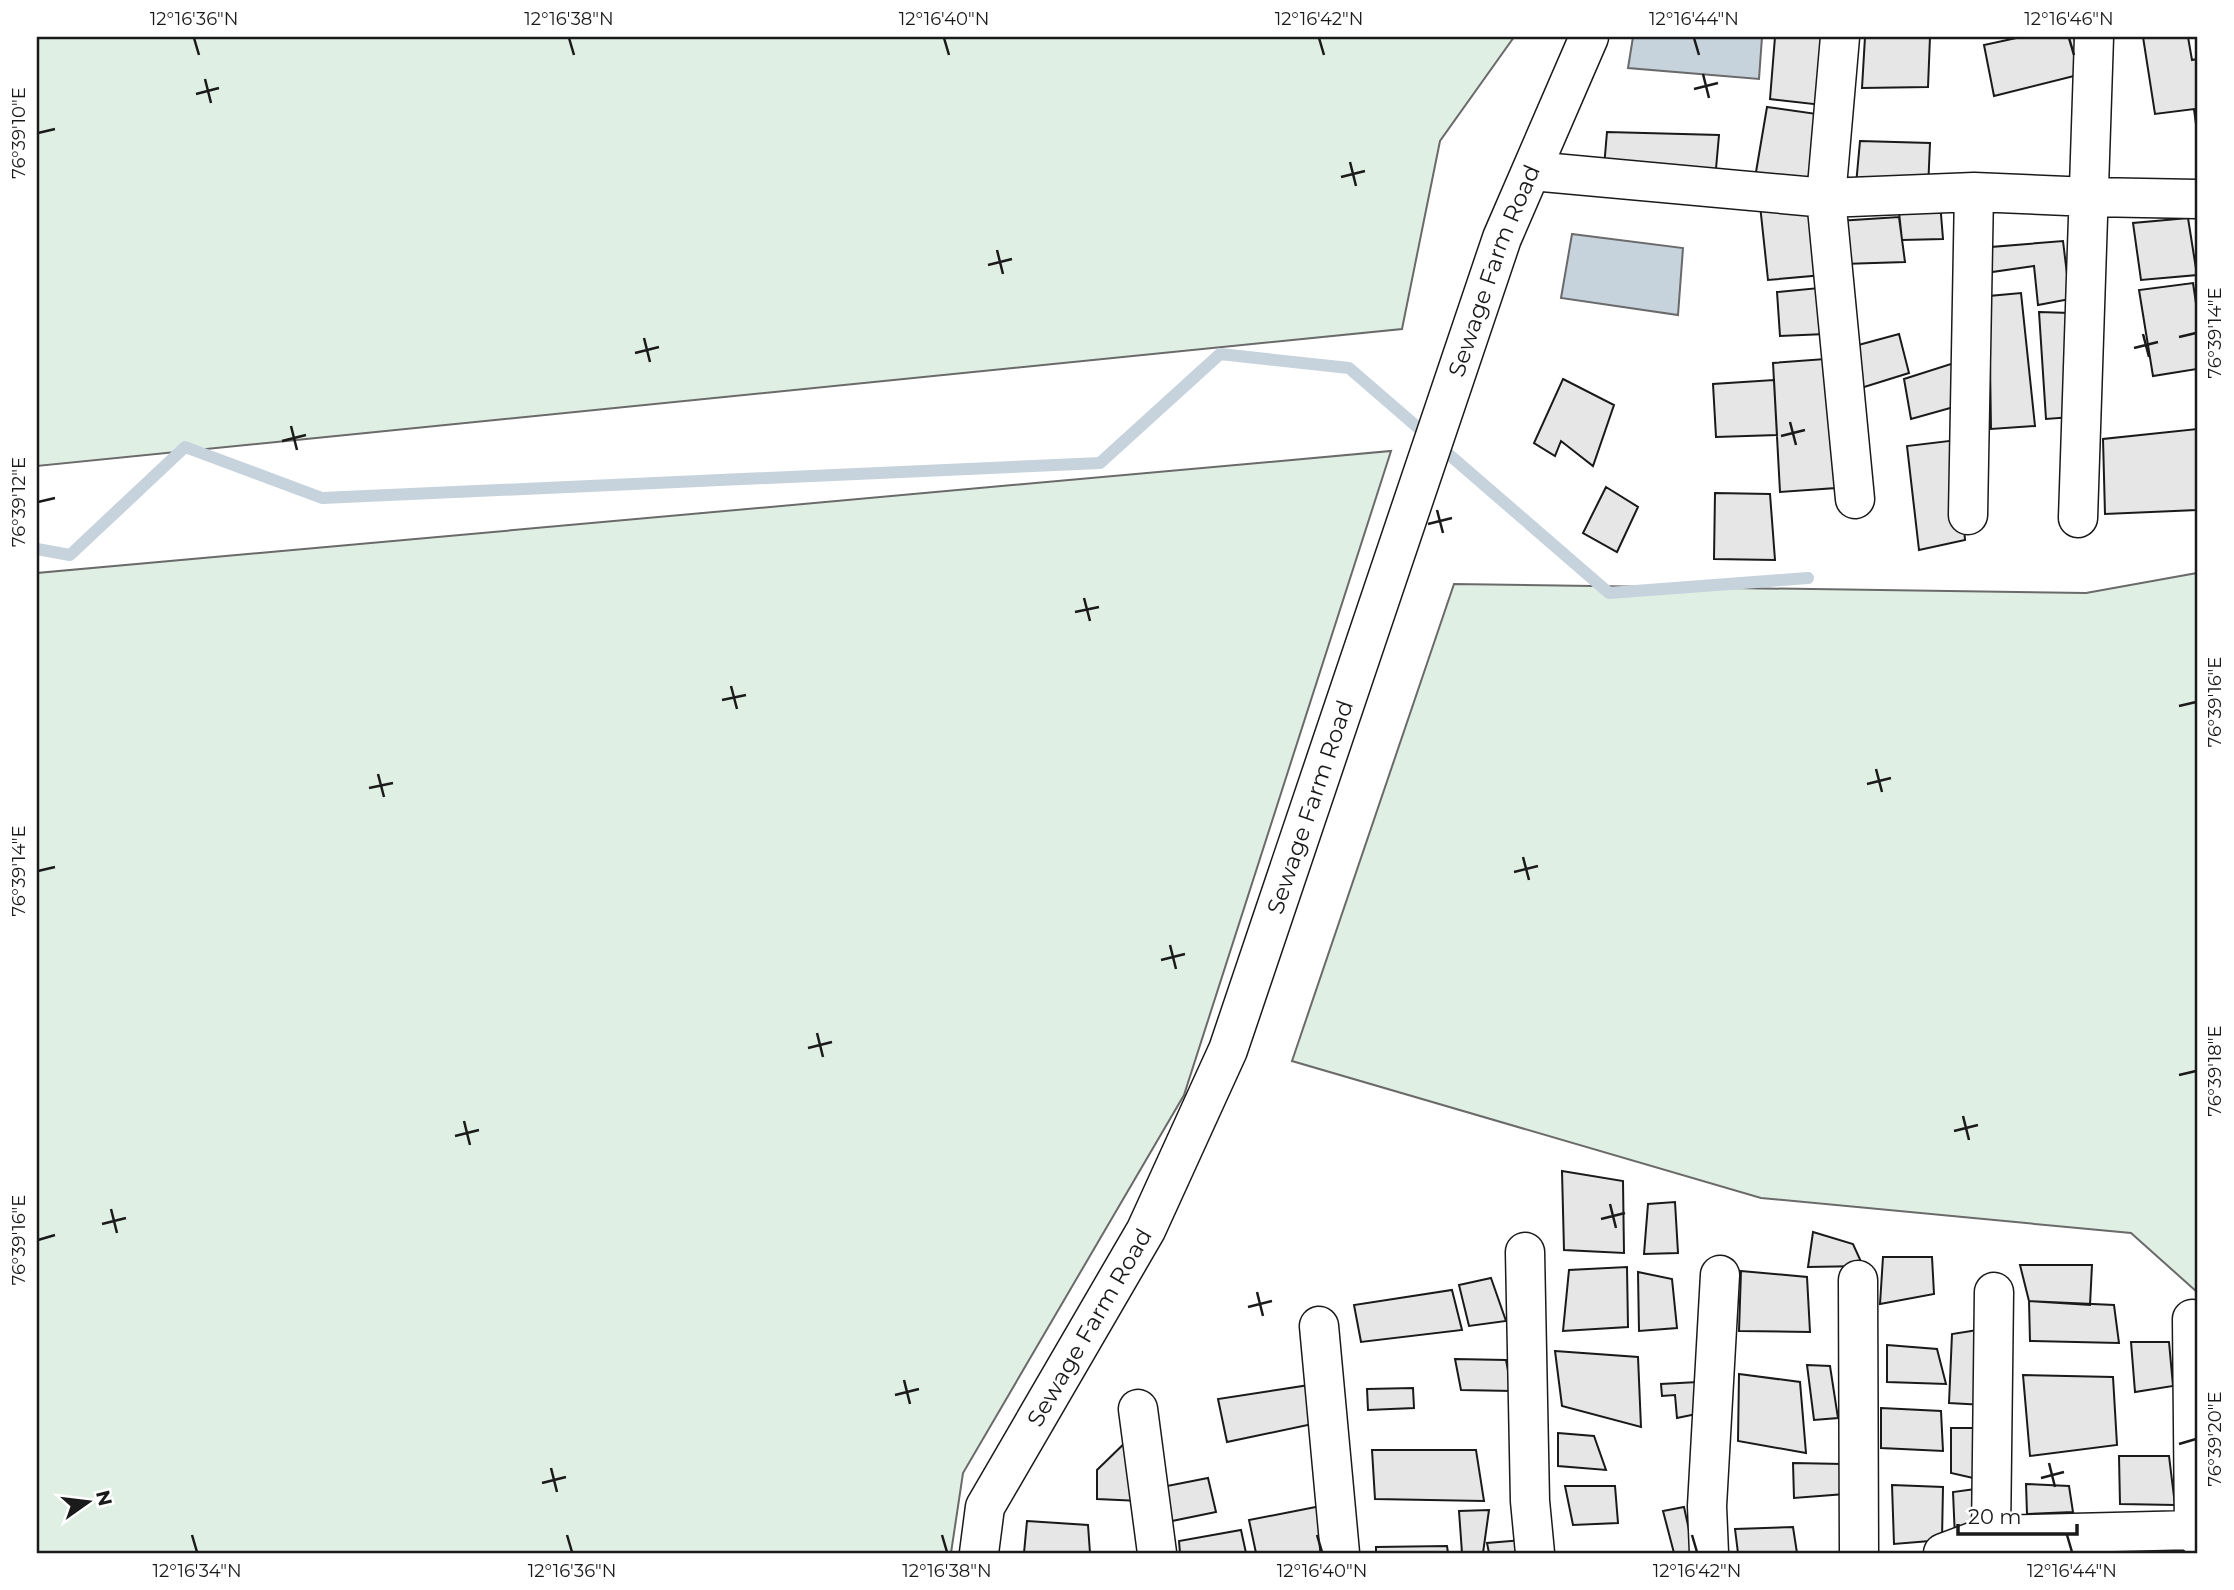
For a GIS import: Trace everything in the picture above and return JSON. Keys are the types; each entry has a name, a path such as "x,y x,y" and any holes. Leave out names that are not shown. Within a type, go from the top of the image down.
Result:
{"street":[{"name":"Sewage Farm Road","path":"979,1553 985,1507 1146,1230 1228,1050 1502,238 1589,37"},
{"path":"1840,37 1826,198 1855,499"},
{"path":"2078,518 2094,37"},
{"path":"1532,171 1826,198 1974,192 2197,199"},
{"path":"1968,514 1974,192"},
{"path":"1525,1252 1530,1500 1535,1553"},
{"path":"1709,1553 1707,1506 1720,1275"},
{"path":"1858,1280 1859,1553"},
{"path":"1991,1535 1994,1292"},
{"path":"1942,1553 1991,1535 2196,1533 2192,1319"},
{"path":"1319,1326 1340,1553"},
{"path":"1138,1409 1157,1553"}],"green space":[{"path":"37,37 1514,37 1440,141 1402,329 37,466"},
{"path":"1391,451 1184,1095 963,1473 951,1553 37,1553 37,573"},
{"path":"2197,573 2197,1292 2131,1233 1761,1198 1292,1061 1454,584 2086,593"}],"shaded area":[{"path":"1633,37 1762,37 1759,79 1628,68"},
{"path":"1572,234 1683,248 1678,315 1561,298"}],"building":[{"path":"1775,37 1828,37 1822,105 1770,99"},
{"path":"1865,37 1930,37 1928,87 1862,88"},
{"path":"2021,37 2074,37 2082,74 1994,96 1984,45"},
{"path":"2143,37 2188,37 2192,60 2197,59 2197,132 2194,109 2155,114"},
{"path":"1767,107 1824,115 1817,187 1755,178"},
{"path":"1607,132 1719,135 1715,180 1604,167"},
{"path":"1860,141 1930,143 1928,189 1856,185"},
{"path":"1940,202 1943,239 1902,240 1898,203"},
{"path":"1814,204 1823,275 1768,280 1760,205"},
{"path":"1899,217 1905,262 1843,264 1838,221"},
{"path":"2188,218 2197,275 2141,280 2133,223"},
{"path":"2063,241 2070,299 2038,305 2034,266 1992,272 1991,247"},
{"path":"2193,283 2197,310 2197,369 2153,376 2139,290"},
{"path":"1819,288 1825,334 1780,336 1777,292"},
{"path":"2021,293 2035,426 1991,429 1989,296"},
{"path":"2039,312 2071,313 2072,417 2046,419"},
{"path":"1899,334 1909,373 1861,388 1851,347"},
{"path":"1825,359 1836,488 1780,492 1773,363"},
{"path":"1954,363 1961,405 1911,419 1904,379"},
{"path":"1563,379 1614,405 1593,466 1561,441 1555,456 1534,443"},
{"path":"1774,380 1777,435 1716,437 1713,384"},
{"path":"2197,429 2197,510 2105,514 2103,439"},
{"path":"1957,440 1965,540 1919,550 1907,446"},
{"path":"1606,487 1638,507 1617,552 1583,533"},
{"path":"1715,493 1770,494 1775,560 1714,559"},
{"path":"1562,1171 1623,1181 1624,1253 1564,1250"},
{"path":"1675,1202 1678,1253 1644,1254 1648,1204"},
{"path":"1813,1232 1853,1244 1863,1266 1808,1267"},
{"path":"1883,1257 1932,1257 1934,1294 1880,1304"},
{"path":"2020,1265 2092,1265 2090,1305 2029,1301"},
{"path":"1627,1267 1628,1327 1563,1331 1569,1270"},
{"path":"1741,1271 1807,1277 1810,1332 1739,1331"},
{"path":"1638,1272 1672,1279 1677,1328 1639,1331"},
{"path":"1491,1278 1506,1321 1469,1326 1459,1285"},
{"path":"1452,1290 1462,1330 1361,1342 1354,1305"},
{"path":"2029,1301 2114,1305 2119,1343 2030,1341"},
{"path":"1984,1329 1984,1405 1949,1403 1952,1334"},
{"path":"2131,1342 2169,1342 2173,1386 2135,1392"},
{"path":"1887,1345 1937,1349 1946,1384 1887,1382"},
{"path":"1555,1351 1638,1357 1641,1427 1562,1406"},
{"path":"1455,1359 1506,1360 1512,1391 1461,1390"},
{"path":"1807,1365 1830,1366 1838,1418 1814,1420"},
{"path":"1739,1374 1800,1382 1806,1453 1738,1441"},
{"path":"2023,1375 2113,1377 2117,1445 2030,1456"},
{"path":"1698,1382 1706,1412 1677,1418 1675,1395 1662,1396 1661,1384"},
{"path":"1316,1384 1322,1422 1227,1442 1218,1399"},
{"path":"1413,1388 1414,1408 1368,1410 1367,1389"},
{"path":"1881,1408 1941,1411 1943,1451 1881,1448"},
{"path":"1951,1428 1985,1428 1982,1480 1951,1473"},
{"path":"1558,1433 1594,1436 1606,1470 1558,1466"},
{"path":"1134,1434 1140,1501 1097,1499 1097,1470"},
{"path":"1372,1450 1476,1450 1484,1501 1375,1499"},
{"path":"2119,1456 2169,1456 2175,1505 2120,1504"},
{"path":"1793,1463 1843,1464 1845,1494 1794,1498"},
{"path":"1208,1478 1216,1512 1172,1521 1167,1486"},
{"path":"2026,1484 2069,1486 2073,1512 2027,1514"},
{"path":"1892,1485 1943,1487 1942,1540 1894,1544"},
{"path":"1565,1486 1615,1486 1618,1523 1573,1525"},
{"path":"1983,1488 1983,1530 1955,1538 1953,1492"},
{"path":"1326,1505 1332,1553 1256,1553 1249,1520"},
{"path":"1684,1507 1694,1553 1674,1553 1663,1511"},
{"path":"1489,1510 1483,1553 1462,1553 1459,1511"},
{"path":"1027,1521 1088,1525 1090,1553 1024,1553"},
{"path":"1793,1527 1797,1553 1738,1553 1735,1529"},
{"path":"1241,1530 1246,1553 1180,1553 1179,1541"},
{"path":"1523,1540 1524,1553 1489,1553 1487,1543"},
{"path":"1447,1546 1448,1553 1376,1553 1376,1547"}],"waterway":[{"path":"37,549 70,555 185,447 322,498 1100,463 1220,354 1349,368 1609,593 1808,578"}]}
